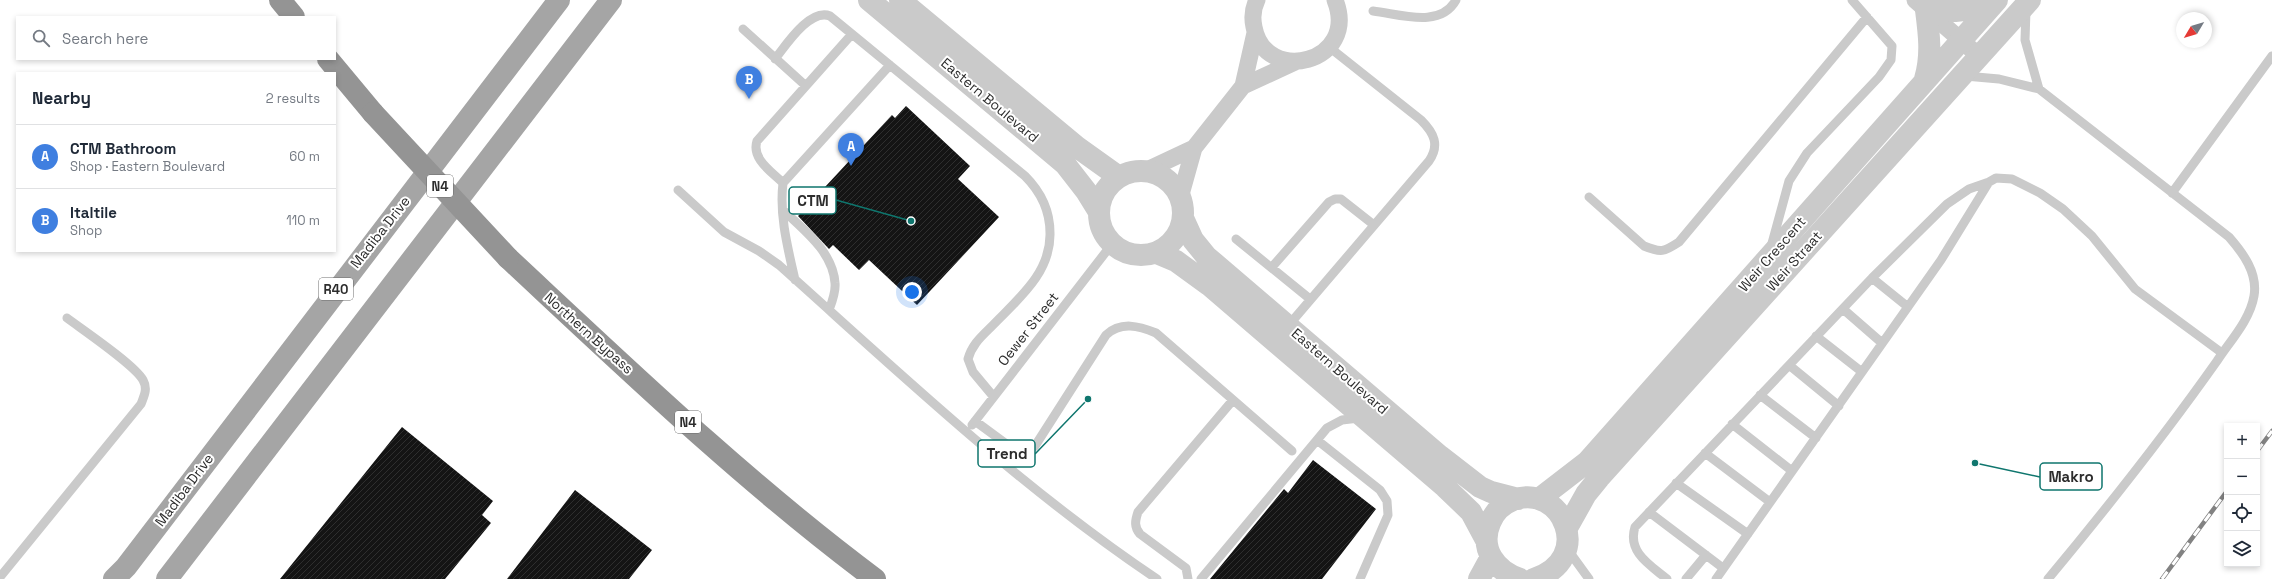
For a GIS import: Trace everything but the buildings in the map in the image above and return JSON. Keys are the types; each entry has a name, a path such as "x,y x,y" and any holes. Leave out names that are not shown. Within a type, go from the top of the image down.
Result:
{"highway":[{"path":"280,0 293,16"},
{"name":"Northern Bypass","path":"329,60 373,113 508,258 720,452 821,539 875,579"}],"main road":[{"name":"Madiba Drive","path":"114,579 126,567 559,0"},
{"path":"167,579 611,0"}],"street":[{"name":"Eastern Boulevard","path":"869,0 1065,164 1086,191 1099,212"},
{"name":"Eastern Boulevard","path":"900,0 1082,151 1119,177"},
{"path":"1257,0 1253,19 1255,33 1262,46 1273,55 1286,61 1295,62"},
{"path":"1243,86 1295,62 1314,58 1329,47 1335,38 1340,24 1339,10 1335,0"},
{"name":"Weir Straat","path":"1543,578 1555,569 1586,494 1598,478 2028,2"},
{"path":"1921,5 1955,11 1994,4"},
{"name":"Weir Crescent","path":"1479,579 1488,548 1488,528 1495,514 1508,502 1528,499 1586,462 1768,260 1925,79 1994,4"},
{"path":"1921,5 1979,56"},
{"path":"1921,5 1930,38 1929,67 1925,79"},
{"path":"1181,208 1194,148 1243,86 1255,33"},
{"path":"1145,171 1194,148"},
{"name":"Eastern Boulevard","path":"1181,208 1180,229 1175,239 1157,252 1146,256 1133,255 1122,251 1112,244 1104,235 1100,224 1099,212 1101,198 1108,186 1119,177 1131,172 1145,171 1158,175 1169,182 1181,208 1193,240 1206,256 1471,481 1491,492 1528,499 1556,511 1567,539"},
{"name":"Eastern Boulevard","path":"1157,252 1176,260 1209,285 1461,501 1471,512 1498,568 1509,575 1520,579"}],"lane":[{"path":"1373,10 1438,17 1449,11 1456,0"},
{"path":"1768,260 1789,181 1807,154 1879,77 1891,60 1892,46 1852,0"},
{"path":"2028,2 2025,40 2039,89"},
{"path":"775,58 808,20 817,15 826,14 830,16 1025,176 1038,191 1049,215 1051,237 1044,265 1032,285 971,350 968,359 970,366 980,382 994,396"},
{"path":"1589,197 1644,246 1654,250 1665,251 1679,242 1867,18"},
{"path":"744,29 806,86"},
{"path":"783,183 760,161 755,146 757,141 852,34"},
{"path":"1288,326 1429,161 1434,151 1435,140 1432,133 1421,120 1329,47"},
{"path":"2172,193 2272,56"},
{"path":"795,280 783,210 783,183 890,65"},
{"path":"1962,75 1999,79 2039,89 2229,237 2242,252 2251,270 2255,284 2252,309 2194,394 2096,521 2048,579"},
{"path":"1667,579 1642,558 1635,549 1633,533 1635,527 1872,278 1947,204 1969,189 1980,184 1989,182 1996,178 2012,178 2040,193 2063,209 2092,236 2135,289 2222,353"},
{"path":"1716,579 1941,260 1989,182"},
{"path":"678,190 724,232 759,251 795,280 967,433 1041,495 1157,579"},
{"path":"1272,267 1335,198 1341,199 1374,225"},
{"path":"783,210 814,240 828,259 836,284 830,310"},
{"path":"1236,239 1310,299"},
{"name":"Oewer Street","path":"967,433 1112,244"},
{"path":"1872,278 1908,307"},
{"path":"1843,309 1882,343"},
{"path":"0,577 141,404 146,391 143,380 124,361 66,318"},
{"path":"975,421 1020,454 1028,452 1035,446 1106,335 1114,329 1129,326 1140,326 1156,333 1292,451"},
{"path":"1816,336 1862,372"},
{"path":"1789,365 1838,406"},
{"path":"1760,395 1816,438"},
{"path":"1188,579 1186,568 1140,534 1136,527 1135,520 1138,512 1233,400"},
{"path":"1201,579 1327,428 1342,420 1365,418"},
{"path":"1732,424 1792,471"},
{"path":"1316,440 1380,490 1387,502 1388,515 1360,579"},
{"path":"1705,453 1770,502"},
{"path":"1676,483 1748,534"},
{"path":"1649,512 1723,568"},
{"path":"1567,539 1589,579"},
{"path":"1686,579 1706,555"}],"railway":[{"path":"2260,447 2272,431"},
{"path":"2162,579 2224,495"}],"place":[{"name":"Italtile","path":"749,99"},
{"name":"CTM Bathroom","path":"851,166"},
{"name":"CTM","path":"911,221"},
{"name":"Trend","path":"1088,399"},
{"name":"Makro","path":"1975,463"}]}
